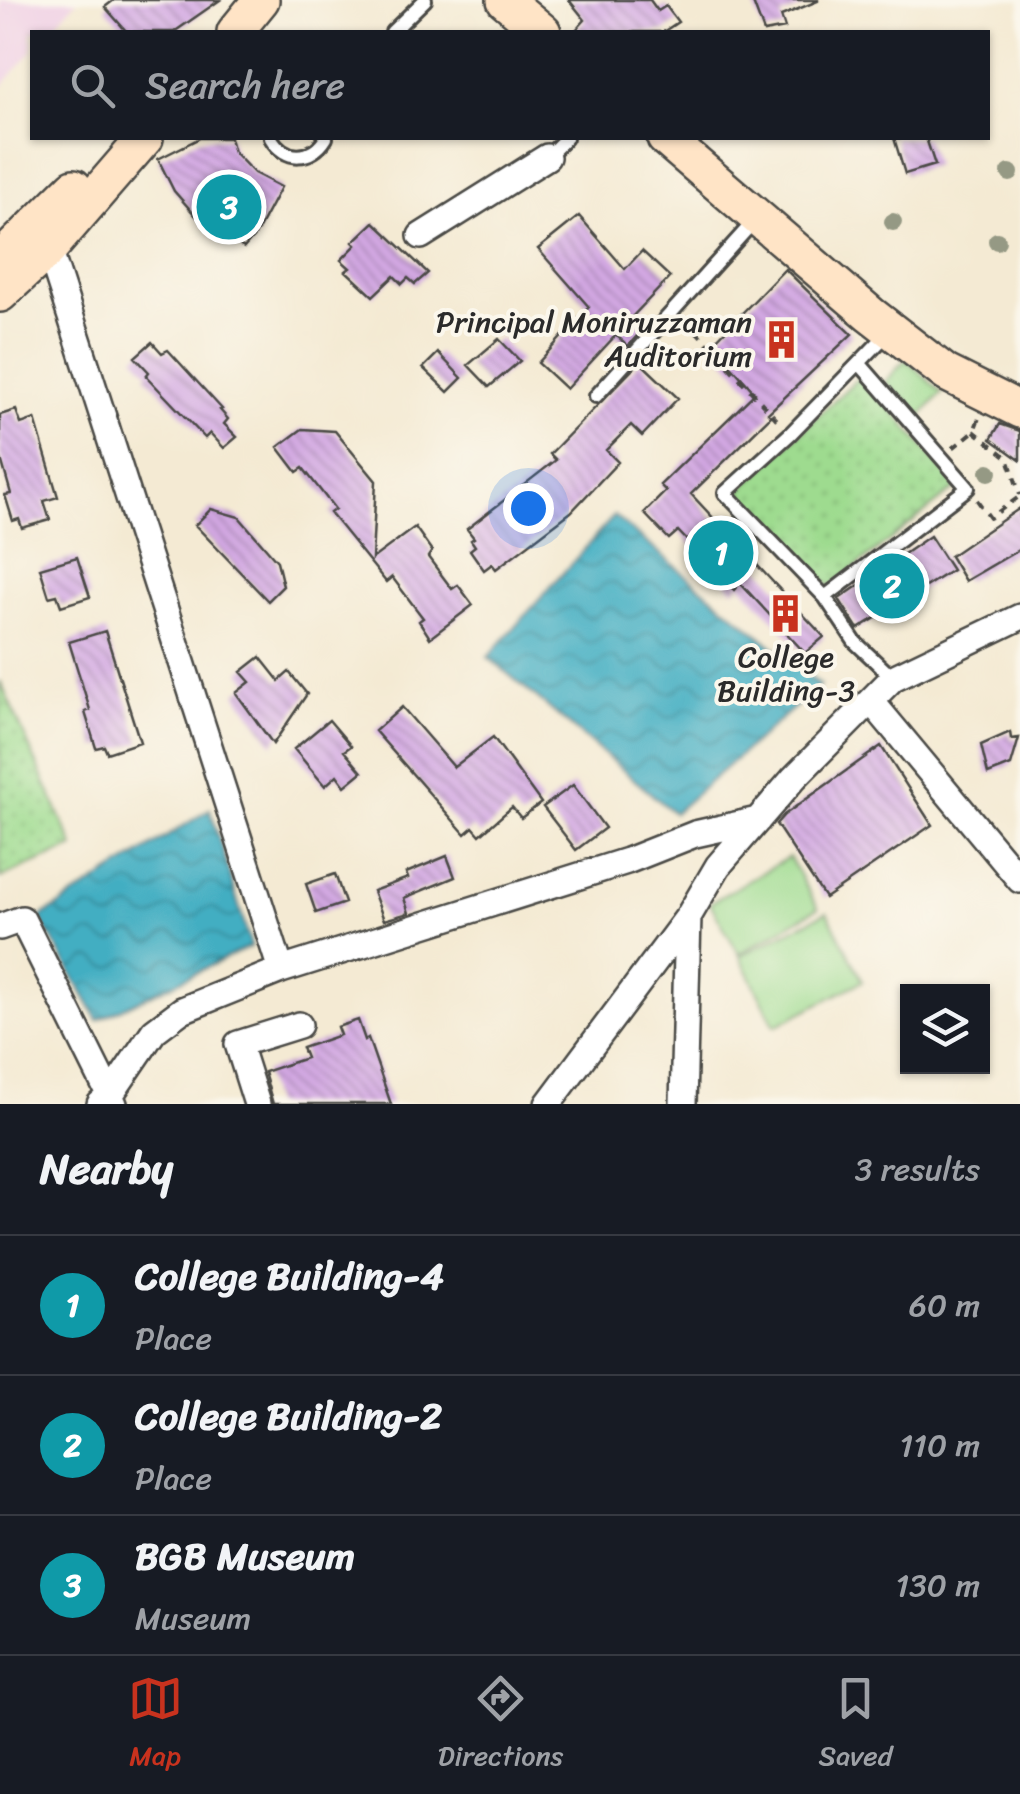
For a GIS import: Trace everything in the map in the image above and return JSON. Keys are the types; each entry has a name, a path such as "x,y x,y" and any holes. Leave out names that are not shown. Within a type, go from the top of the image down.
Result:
{"street":[{"path":"210,30 234,0"},
{"path":"237,30 261,0"},
{"path":"505,0 541,30"},
{"path":"0,294 33,245 122,140"},
{"path":"33,245 143,140"},
{"path":"667,140 946,373 1005,402"},
{"path":"421,236 547,157"},
{"path":"33,245 281,970"},
{"path":"548,1104 688,918 718,866 871,701 894,678 1020,617"},
{"path":"871,701 1020,880"},
{"path":"107,1102 154,1030 182,1010 281,970 627,861 695,834 758,820"},
{"path":"683,1104 688,918"},
{"path":"0,927 22,919 107,1102"},
{"path":"257,1104 238,1044 298,1025"}],"lane":[{"path":"394,30 424,0"},
{"path":"273,140 283,152 302,156 319,148 325,140"},
{"path":"547,157 564,140"},
{"path":"596,396 758,217"},
{"path":"891,330 790,434 725,492 825,597 855,642 894,678"},
{"path":"825,597 968,488 860,364"}],"path":[{"path":"675,309 790,434"},
{"path":"942,457 1005,402"},
{"path":"968,488 990,518 1020,496 1008,458 974,431"}],"shaded area":[{"path":"0,0 77,0 51,30 30,30 30,53 0,88"}],"green space":[{"path":"906,359 942,393 921,416 885,382"},
{"path":"862,374 957,487 830,587 739,491"},
{"path":"0,681 74,847 0,878"},
{"path":"789,857 818,908 739,954 710,903"},
{"path":"827,912 863,981 775,1026 740,956"}],"water":[{"path":"614,516 820,685 674,813 488,657"},
{"path":"210,809 251,946 98,1020 40,918"}],"building":[{"path":"114,0 220,0 177,30 125,30 105,7"},
{"path":"569,0 650,0 658,11 666,6 678,22 666,30 576,30 585,20"},
{"path":"752,0 818,0 781,16 785,28 763,30"},
{"path":"196,140 231,140 234,152 254,173 281,187 244,248 203,224 174,191 158,159"},
{"path":"895,140 927,140 935,165 905,174"},
{"path":"579,216 625,269 642,251 670,277 631,318 643,329 628,346 616,335 566,389 538,363 589,307 538,249"},
{"path":"374,222 428,273 415,284 408,278 402,284 394,276 373,296 346,271 350,268 341,260"},
{"path":"785,269 852,334 768,413 771,416 691,494 824,637 805,653 740,583 734,590 678,531 669,539 644,513 666,491 660,485 755,393 712,344"},
{"path":"499,339 520,361 489,387 468,365"},
{"path":"152,342 162,353 168,350 222,409 228,419 224,424 237,437 224,448 210,433 205,438 146,376 149,372 135,357"},
{"path":"438,353 462,378 448,392 423,368"},
{"path":"640,362 678,398 642,436 631,425 606,450 618,462 571,512 496,569 492,564 484,570 470,550 475,546 471,540 474,538 467,529 556,460 550,454"},
{"path":"16,410 21,424 35,419 58,497 44,501 50,520 22,528 19,519 13,521 5,495 11,494 0,455 0,415"},
{"path":"1000,424 1020,431 1020,460 991,439"},
{"path":"302,429 335,431 376,481 372,559 415,527 432,551 428,557 452,589 458,585 473,605 430,638 419,621 423,618 392,577 386,582 330,513 335,509 303,468 297,472 278,447"},
{"path":"1020,508 1020,549 965,581 950,556"},
{"path":"211,509 239,517 277,561 283,586 268,601 195,525"},
{"path":"930,536 952,570 858,629 839,599"},
{"path":"77,557 90,597 61,606 57,595 49,597 40,568"},
{"path":"105,631 140,742 107,753 104,746 96,748 85,712 90,710 69,642"},
{"path":"260,657 279,681 289,672 307,694 273,744 236,693 250,682 241,672"},
{"path":"402,707 454,767 493,737 541,803 521,818 512,807 480,835 473,827 465,834 375,731"},
{"path":"329,720 351,746 344,751 362,772 345,786 337,775 325,786 294,749"},
{"path":"1010,732 1011,739 1019,738 1011,765 988,774 981,745"},
{"path":"881,746 932,825 825,898 776,824"},
{"path":"573,785 605,828 576,850 543,807"},
{"path":"447,856 455,877 404,898 409,913 384,920 373,891 408,878 406,873"},
{"path":"335,874 345,903 316,913 306,884"},
{"path":"358,1020 391,1104 273,1104 264,1072 306,1058 302,1048 340,1035 337,1027"}],"place":[{"name":"BGB Museum","path":"229,207"},
{"name":"Principal Moniruzzaman Auditorium","path":"782,339"},
{"name":"College Building-4","path":"721,553"},
{"name":"College Building-2","path":"892,586"},
{"name":"College Building-3","path":"786,613"}]}
